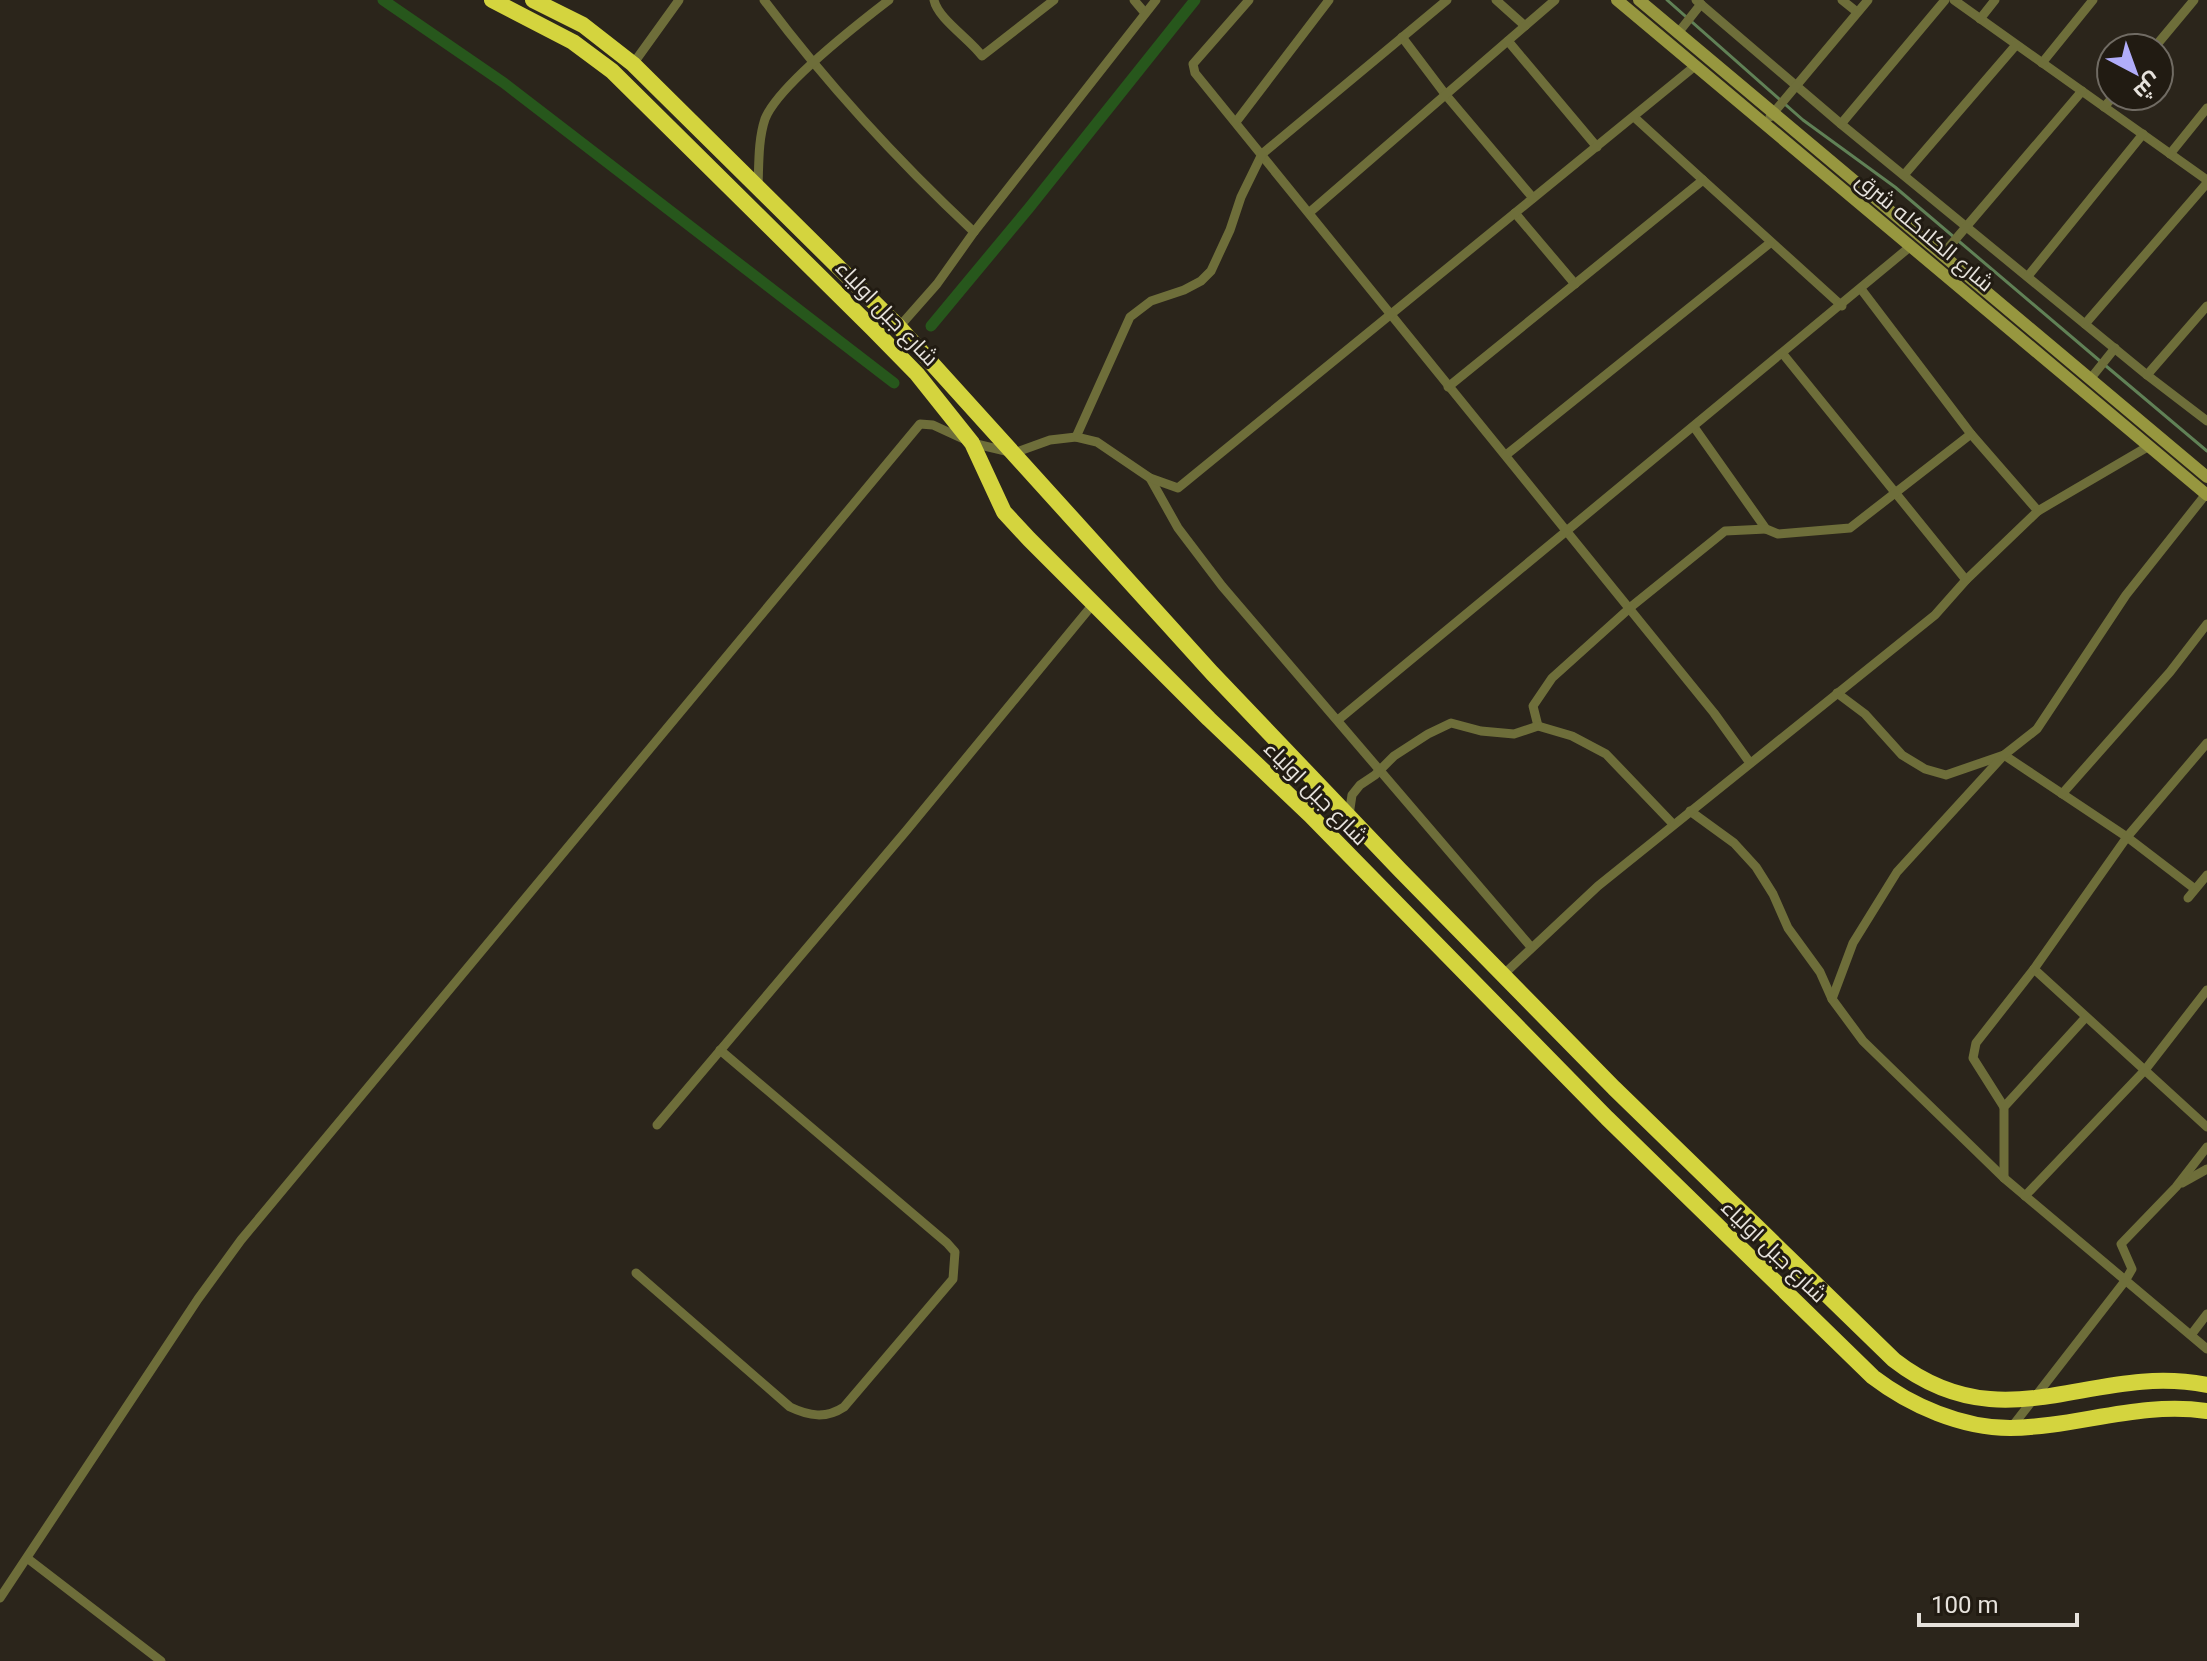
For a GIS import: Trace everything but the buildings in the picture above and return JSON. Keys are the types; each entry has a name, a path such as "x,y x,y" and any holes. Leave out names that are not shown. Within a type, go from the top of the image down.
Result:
{"highway":[{"name":"شارع جبل اولياء","path":"492,0 573,42 612,71 897,352 972,443 1004,512 1310,815 1564,1076 1873,1377 1924,1408 1985,1426 2011,1428 2162,1407 2207,1411"},
{"name":"شارع جبل اولياء","path":"539,3 583,25 633,64 899,327 1201,662 1503,975 1894,1360 1921,1378 1958,1393 1992,1400 2035,1400 2122,1383 2160,1380 2207,1385"}],"street":[{"path":"633,64 679,0"},
{"path":"764,0 813,64 896,157 974,232"},
{"path":"758,187 760,138 766,117 776,100 813,64 889,0"},
{"path":"934,0 942,15 973,43 982,56 1054,0"},
{"path":"1134,0 1145,13"},
{"path":"899,327 937,284 974,232 1156,0"},
{"path":"1249,0 1193,64 1195,73 1310,212 1388,315 1506,455 1714,713 1750,763"},
{"path":"1236,122 1329,0"},
{"path":"1076,437 1130,317 1151,301 1201,281 1211,271 1262,154 1447,0"},
{"path":"1496,0 1525,26"},
{"path":"1310,212 1555,0"},
{"name":"شارع الكلاكله شرق","path":"1617,0 2207,495"},
{"name":"شارع الكلاكله شرق","path":"1639,0 2207,477"},
{"path":"1842,0 1857,12"},
{"path":"1764,125 1868,0"},
{"path":"1841,124 1945,0"},
{"path":"1954,0 2095,100"},
{"path":"1980,19 1995,0"},
{"path":"2042,63 2093,0"},
{"path":"2167,32 2194,0"},
{"path":"1678,33 1699,2 1841,124 2207,421"},
{"path":"1402,37 1445,94 1533,198"},
{"path":"1508,41 1597,147"},
{"path":"1904,175 2016,45"},
{"path":"0,1598 198,1299 241,1240 920,424 933,425 972,443 1014,453 1050,440 1076,437 1097,442 1150,478 1178,488 1695,66"},
{"path":"1943,254 2082,91"},
{"path":"2170,154 2207,108"},
{"path":"2085,324 2207,181 2111,112"},
{"path":"1634,117 1842,306"},
{"path":"2028,276 2143,134"},
{"path":"1448,387 1703,180"},
{"path":"1515,213 1575,284"},
{"path":"1506,455 1770,243"},
{"path":"1338,720 1911,246"},
{"path":"1861,289 1971,434 2038,511"},
{"path":"2147,375 2207,306"},
{"path":"2091,378 2115,348"},
{"path":"1783,354 1966,580"},
{"path":"1694,427 1766,529"},
{"path":"1538,726 1533,706 1552,678 1629,609 1725,531 1766,529 1778,534 1841,530 1859,523 1971,434"},
{"path":"1503,975 1598,886 1935,615 1966,580 2038,511 2149,446"},
{"path":"1150,478 1178,528 1222,586 1531,947"},
{"path":"1832,999 1853,943 1897,872 2004,755 2037,729 2126,595 2207,495"},
{"path":"657,1125 1094,603"},
{"path":"2062,794 2170,672 2207,624"},
{"path":"1837,693 1865,714 1902,755 1925,769 1946,775 2004,755"},
{"path":"1349,815 1352,795 1360,785 1394,756 1451,723 1481,731 1514,734 1538,726 1572,736 1606,754 1673,824"},
{"path":"2004,1178 2004,1107 1973,1058 1972,1050 2034,969 2127,837 2207,743"},
{"path":"2004,755 2127,837 2195,889"},
{"path":"1690,811 1734,843 1756,867 1773,894 1788,928 1820,972 1832,999 1863,1041 2004,1178 2207,1349"},
{"path":"2188,898 2207,875"},
{"path":"2034,969 2207,1127"},
{"path":"2025,1196 2145,1070 2207,990"},
{"path":"2004,1107 2086,1017"},
{"path":"636,1273 790,1407 814,1416 828,1415 844,1407 953,1279 955,1252 947,1243 720,1050"},
{"path":"2011,1428 2125,1281 2132,1269 2121,1244 2176,1187 2207,1147"},
{"path":"2176,1187 2207,1169"},
{"path":"2191,1335 2207,1314"},
{"path":"27,1558 161,1661"}],"waterway":[{"path":"383,0 504,83 894,383"},
{"path":"931,326 1195,0"},
{"path":"1667,0 1803,120 1895,187 2100,361"},
{"path":"2106,366 2207,451"}]}
